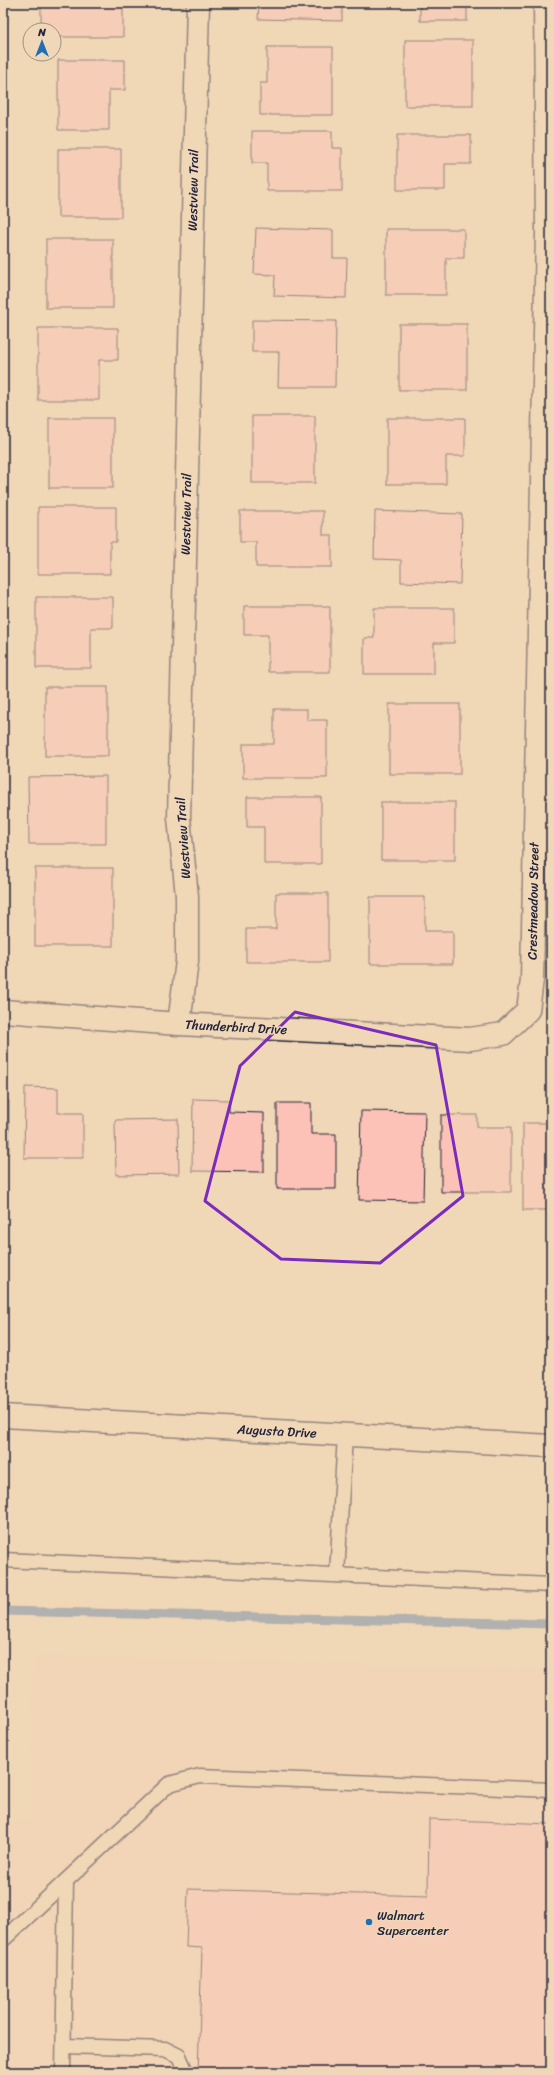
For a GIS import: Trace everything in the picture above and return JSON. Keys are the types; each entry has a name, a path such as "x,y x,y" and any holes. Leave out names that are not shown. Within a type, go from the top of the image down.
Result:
{"street":[{"name":"Westview Trail","path":"179,1024 187,961 187,896 179,818 198,3"},
{"name":"Crestmeadow Street","path":"470,1039 503,1034 528,1010 532,980 549,232 545,3"},
{"name":"Thunderbird Drive","path":"3,1011 179,1024 470,1039"},
{"name":"Augusta Drive","path":"3,1416 551,1446"}],"lane":[{"path":"337,1576 345,1435"},
{"path":"3,1560 551,1585"},
{"path":"3,1938 5,1938 169,1784 200,1776 551,1790"},
{"path":"63,2072 66,1881"},
{"path":"64,2046 164,2050 179,2056 186,2072"}],"highlighted area":[{"path":"295,1012 436,1045 463,1196 380,1263 281,1259 205,1201 240,1066"}],"shaded area":[{"path":"35,1657 551,1671 551,2072 3,2072 3,1822 33,1823"}],"building":[{"path":"41,3 123,3 123,37 62,37 62,22 41,22"},
{"path":"259,3 342,3 342,21 258,19"},
{"path":"420,3 467,3 467,21 420,21"},
{"path":"405,40 473,40 473,106 405,106"},
{"path":"267,47 333,47 333,115 260,115 260,83 267,83"},
{"path":"62,60 125,60 125,90 109,90 109,130 58,130 58,62 62,62"},
{"path":"252,131 332,131 332,148 342,148 342,191 267,191 267,163 252,163"},
{"path":"397,135 471,135 471,164 445,164 445,190 397,190"},
{"path":"58,149 121,149 121,217 58,217"},
{"path":"256,228 333,230 333,258 347,258 346,298 274,296 275,275 254,274"},
{"path":"386,229 464,229 464,258 446,258 446,295 386,295"},
{"path":"46,239 113,239 113,308 46,308"},
{"path":"252,320 336,321 335,387 278,387 279,352 252,352"},
{"path":"399,324 467,324 467,390 399,390"},
{"path":"38,328 118,328 118,360 99,360 99,400 38,400"},
{"path":"252,416 315,416 315,483 252,483"},
{"path":"49,418 113,418 113,488 49,488"},
{"path":"387,418 465,418 465,456 446,456 446,484 387,484"},
{"path":"38,507 116,507 116,542 110,542 110,574 38,574"},
{"path":"240,511 323,511 323,535 332,535 332,567 256,567 256,542 240,542"},
{"path":"375,511 462,514 460,584 401,582 401,560 374,559"},
{"path":"36,597 113,597 113,628 91,628 91,668 36,668"},
{"path":"244,606 330,606 330,672 268,672 268,635 244,635"},
{"path":"374,608 454,608 454,643 434,643 434,674 364,674 364,638 374,638"},
{"path":"45,687 108,687 108,756 45,756"},
{"path":"389,704 460,704 460,774 389,774"},
{"path":"274,709 307,709 307,720 327,720 327,778 243,778 243,744 274,744"},
{"path":"106,776 106,844 29,844 28,777"},
{"path":"247,797 321,797 321,864 264,864 264,827 247,827"},
{"path":"381,802 455,802 455,860 381,860"},
{"path":"35,868 113,868 113,946 35,946"},
{"path":"276,893 328,893 328,962 246,962 246,929 276,929"},
{"path":"370,897 425,897 425,931 453,931 453,964 370,964"},
{"path":"25,1087 58,1088 58,1113 83,1113 83,1158 24,1158"},
{"path":"193,1099 229,1100 229,1112 264,1113 264,1172 192,1171"},
{"path":"3,1101 9,1101 9,1153 3,1153"},
{"path":"277,1103 311,1103 311,1134 336,1134 336,1189 277,1189"},
{"path":"361,1111 425,1112 423,1201 359,1200"},
{"path":"441,1115 477,1115 477,1127 511,1127 511,1192 441,1192"},
{"path":"178,1119 179,1174 116,1175 115,1120"},
{"path":"523,1123 551,1123 551,1210 523,1210"},
{"name":"Walmart Supercenter","path":"429,1819 551,1824 551,2072 198,2072 202,1948 186,1947 188,1889 428,1896"}],"waterway":[{"path":"3,1611 551,1624"}],"place":[{"name":"Walmart Supercenter","path":"369,1922"}]}
